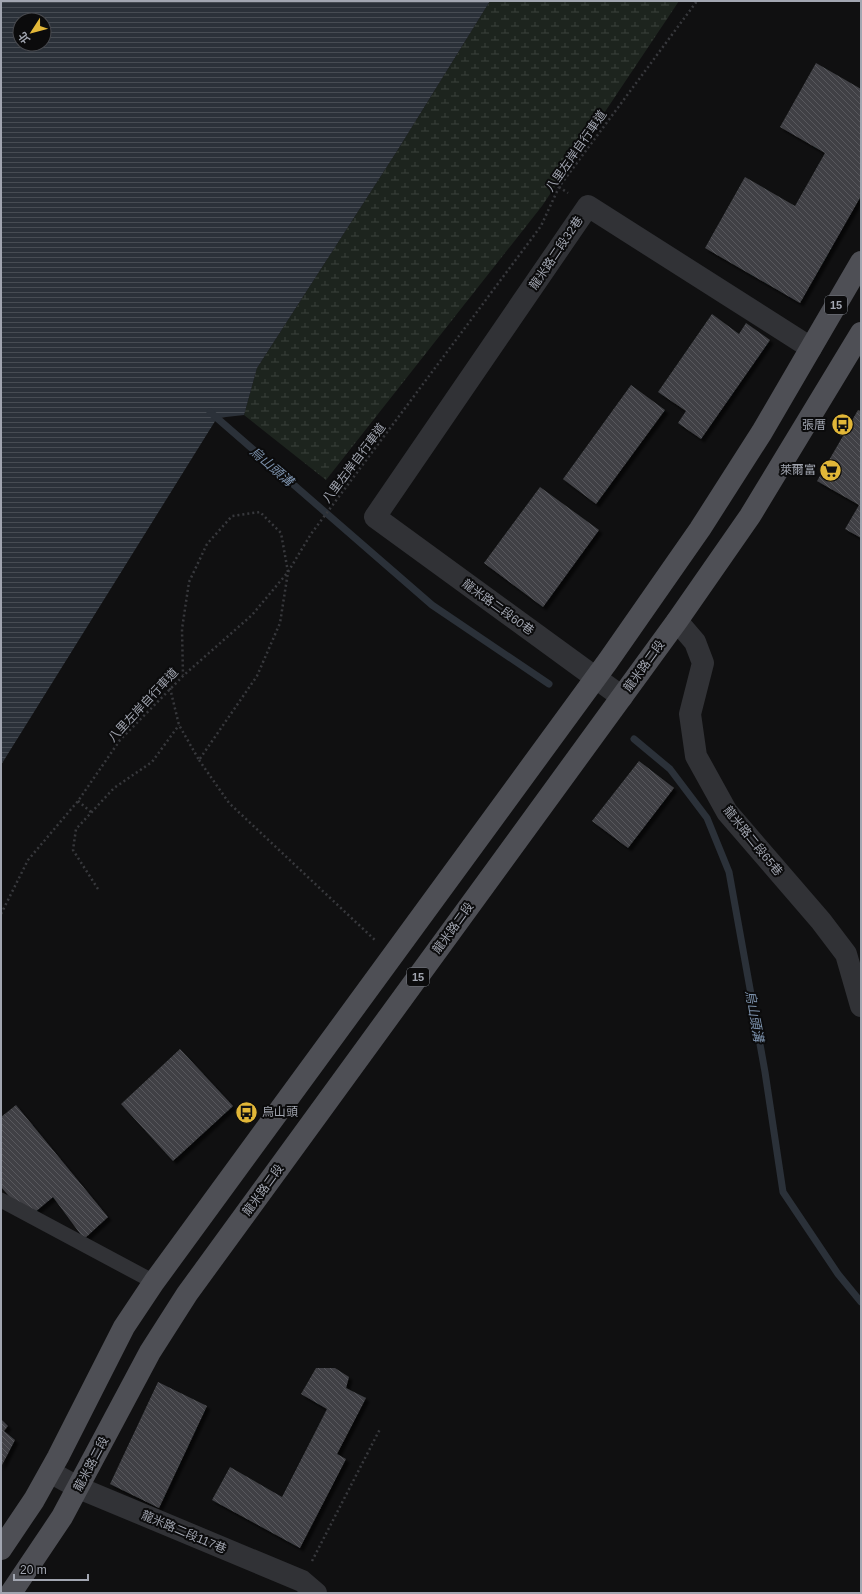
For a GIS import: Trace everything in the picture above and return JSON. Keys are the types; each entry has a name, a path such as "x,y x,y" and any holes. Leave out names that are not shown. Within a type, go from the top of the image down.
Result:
{"main road":[{"name":"15","path":"1,1549 34,1500 50,1472 124,1327 154,1282 596,678 700,529 762,432 861,262"},
{"name":"龍米路二段","path":"11,1593 62,1518 150,1352 187,1294 622,697 750,516 861,333"}],"street":[{"name":"龍米路二段32巷","path":"375,517 588,206 811,348"},
{"name":"龍米路二段60巷","path":"375,517 622,697"},
{"name":"龍米路二段65巷","path":"676,621 695,642 704,662 690,714 696,756 727,812 821,921 853,950 861,1006"},
{"name":"龍米路二段117巷","path":"50,1472 79,1488 309,1587"}],"lane":[{"path":"1,1200 154,1282"}],"path":[{"name":"八里左岸自行車道","path":"1,914 28,860 78,801 120,740 170,688 252,614 288,572 311,534 541,226 559,187 697,1"},
{"path":"184,675 182,629 190,582 207,544 232,516 260,512 281,533 288,572 280,624 257,676 199,760"},
{"path":"170,688 180,725 199,760 229,803 392,956"},
{"path":"98,889 73,850 76,829 114,788 152,762 180,725"},
{"path":"78,801 91,812"},
{"path":"309,1587 380,1429"}],"green space":[{"path":"490,1 679,1 542,206 326,480 244,415 257,368 397,151"}],"shaded area":[{"path":"1,1 490,1 397,151 257,368 244,415 217,418 1,765"}],"building":[{"path":"816,63 861,89 861,196 800,303 705,248 745,177 795,206 825,153 780,127"},
{"path":"712,314 739,334 746,323 770,340 701,439 678,423 686,411 658,392"},
{"path":"631,385 665,410 596,504 563,479"},
{"path":"858,410 861,411 861,538 845,529 859,505 817,481"},
{"path":"540,487 599,530 543,607 484,563"},
{"path":"639,761 674,788 628,848 592,821"},
{"path":"180,1049 233,1106 173,1161 121,1104"},
{"path":"16,1105 108,1217 84,1239 53,1197 28,1218 1,1187 1,1117"},
{"path":"316,1368 335,1368 349,1377 346,1388 366,1398 337,1454 346,1459 300,1548 212,1500 230,1467 282,1497 327,1409 301,1394"},
{"path":"158,1382 207,1406 159,1508 110,1484"},
{"path":"1,1419 8,1426 4,1431 15,1440 1,1467"}],"waterway":[{"name":"烏山頭溝","path":"210,412 432,605 549,684"},
{"name":"烏山頭溝","path":"634,739 670,769 707,818 729,872 765,1072 783,1192 838,1274 861,1302"}],"place":[{"name":"張厝","path":"842,425"},
{"name":"萊爾富","path":"831,470"},
{"name":"烏山頭","path":"246,1112"}]}
